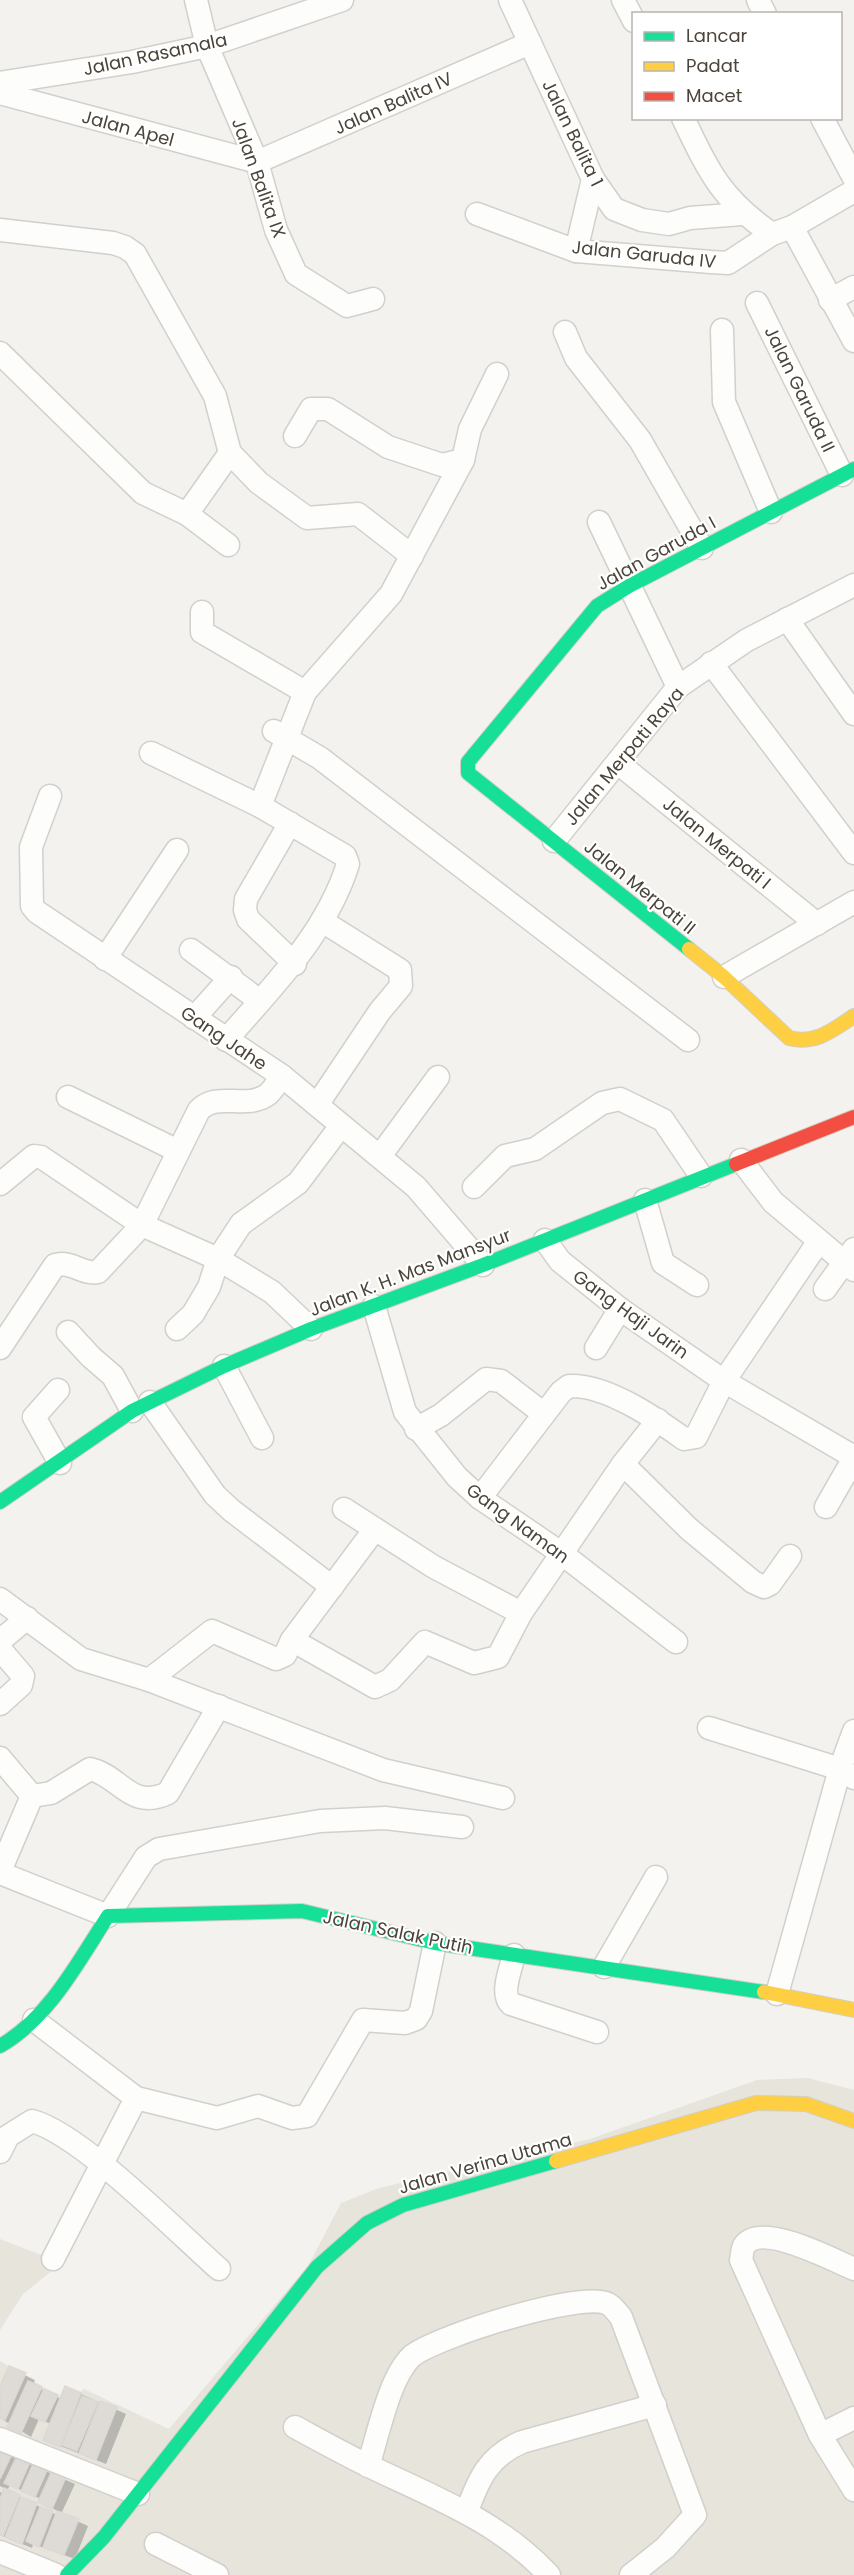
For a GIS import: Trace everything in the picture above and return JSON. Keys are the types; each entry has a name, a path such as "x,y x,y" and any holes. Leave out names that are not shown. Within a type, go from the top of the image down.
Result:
{"street":[{"name":"Jalan Balita IX","path":"196,0 207,46 256,162 276,230 296,274 347,306 372,299"},
{"name":"Jalan Rasamala","path":"0,83 132,62 207,46 342,0"},
{"name":"Jalan Balita 1","path":"510,0 592,178 614,209 642,220 669,224 690,218 742,214"},
{"path":"623,0 632,19"},
{"name":"Jalan Balita IV","path":"256,162 530,43"},
{"name":"Jalan Apel","path":"0,93 256,162"},
{"path":"683,120 712,177 742,214 782,230 830,300 854,341"},
{"path":"823,120 854,178"},
{"path":"576,251 592,178"},
{"name":"Jalan Garuda IV","path":"477,214 576,251 728,263 782,230 854,191"},
{"path":"0,231 113,243 135,254 215,396 230,453 259,483 307,518 358,514 412,556"},
{"path":"830,300 854,287"},
{"name":"Jalan Garuda II","path":"757,303 848,472"},
{"path":"722,330 724,402 771,512"},
{"path":"565,332 576,358 640,440 702,548"},
{"path":"0,353 143,492 187,514 228,545"},
{"path":"260,806 282,734 305,692 391,594 463,460 470,429 497,374"},
{"path":"295,436 312,409 320,407 328,409 388,447 442,465 463,460"},
{"path":"187,514 230,453"},
{"name":"Jalan Garuda I","path":"467,768 468,762 597,606 629,586 848,472"},
{"path":"598,522 678,687"},
{"name":"Jalan Merpati Raya","path":"554,841 678,687 711,663 787,619 854,585"},
{"path":"202,612 202,632 305,692"},
{"path":"787,619 854,714"},
{"path":"711,663 854,853"},
{"path":"282,734 321,758 688,1040"},
{"path":"151,753 260,806 345,856 348,864 321,921 295,964 226,1040"},
{"name":"Jalan Merpati I","path":"618,763 816,924"},
{"name":"Jalan Merpati II","path":"467,768 468,773 724,977 789,1038 801,1043 812,1041 854,1016"},
{"name":"Gang Jahe","path":"50,796 31,847 32,906 105,959 282,1076 340,1127 380,1156 416,1187 483,1265"},
{"path":"290,823 246,899 245,910 248,919 295,964"},
{"path":"105,959 177,850"},
{"path":"724,977 854,902"},
{"path":"317,1106 380,1011 401,986 400,970 321,921"},
{"path":"191,950 231,977 260,1001"},
{"path":"194,1018 231,977"},
{"path":"0,1348 55,1265 66,1263 87,1272 98,1272 142,1225 199,1110 205,1104 214,1100 253,1101 267,1094 282,1076"},
{"path":"380,1156 438,1077"},
{"path":"68,1097 178,1151"},
{"path":"474,1187 505,1156 536,1149 602,1104 620,1099 663,1119 701,1176"},
{"name":"Jalan K. H. Mas Mansyur","path":"0,1502 141,1406 224,1366 311,1329 483,1265 741,1160 852,1120"},
{"path":"177,1329 193,1314 204,1296 218,1259 241,1224 298,1183 340,1127"},
{"path":"0,1184 34,1156 40,1157 142,1225 218,1259 272,1292 311,1329"},
{"path":"741,1160 773,1202 819,1241 851,1260 825,1289"},
{"path":"645,1200 663,1263 697,1285"},
{"name":"Gang Haji Jarin","path":"545,1240 560,1261 620,1309 724,1381 854,1457"},
{"path":"480,1498 561,1392 569,1386 580,1385 592,1388 658,1420 684,1439 694,1438 724,1381 819,1241"},
{"name":"Gang Naman","path":"374,1306 405,1412 416,1429 457,1476 480,1498 561,1553 676,1642"},
{"path":"596,1348 620,1309"},
{"path":"68,1332 141,1406 215,1495 231,1510 332,1587"},
{"path":"224,1366 262,1438"},
{"path":"416,1429 441,1415 486,1379 501,1381 544,1414"},
{"path":"58,1390 34,1417 60,1463"},
{"path":"292,1640 375,1687 390,1680 425,1642 474,1663 498,1657 521,1613 561,1553 623,1464 658,1420"},
{"path":"826,1507 854,1457"},
{"path":"623,1464 706,1545 753,1582 764,1587 770,1584 790,1556"},
{"path":"344,1509 435,1567 521,1613"},
{"path":"149,1680 212,1631 276,1659 285,1655 292,1640 375,1529"},
{"path":"0,1599 81,1659 149,1680 383,1770 503,1798"},
{"path":"0,1641 27,1618"},
{"path":"0,1649 23,1676 21,1685 0,1704"},
{"path":"32,1796 51,1793 90,1769 136,1797 154,1800 168,1793 219,1706"},
{"path":"708,1728 847,1774"},
{"path":"777,1994 847,1774 854,1731"},
{"path":"0,1758 32,1796"},
{"path":"32,1796 0,1872 108,1916"},
{"path":"0,2046 13,2040 34,2020 108,1916 146,1857 159,1849 320,1821 385,1818 462,1827"},
{"path":"604,1967 656,1876"},
{"name":"Jalan Salak Putih","path":"108,1916 302,1911 435,1943 777,1994 854,2010"},
{"path":"34,2020 135,2098 217,2118 258,2106 292,2118 307,2116 363,2020 405,2023 416,2019 421,2011 435,1943"},
{"path":"514,1955 506,1993 511,2004 597,2032"},
{"path":"53,2259 76,2219 100,2163 135,2098"},
{"name":"Jalan Verina Utama","path":"67,2575 104,2537 317,2267 367,2223 403,2205 756,2103 786,2100 822,2106 854,2121"},
{"path":"0,2151 8,2136 32,2121 48,2125 100,2163 219,2269"},
{"path":"854,2269 806,2248 767,2237 755,2238 743,2247 741,2260 820,2435 854,2490"},
{"path":"368,2466 397,2376 412,2357 456,2333 569,2303 595,2301 609,2304 621,2317 695,2515 665,2548 631,2575"},
{"path":"467,2511 476,2488 503,2450 522,2442 655,2404"},
{"path":"820,2435 854,2418"},
{"path":"295,2427 368,2466 467,2511 512,2540 549,2575"},
{"path":"0,2439 138,2494"},
{"path":"156,2544 217,2575"},
{"path":"0,2552 56,2575"}],"shaded area":[{"path":"808,2078 854,2090 854,2575 0,2575 0,2361 67,2401 84,2389 169,2429 308,2266 341,2203 379,2188 590,2139 757,2080"},
{"path":"0,2239 62,2263 23,2294 0,2330"}],"building":[{"path":"9,2366 26,2373 5,2420 0,2418 0,2386"},
{"path":"28,2381 42,2387 21,2433 7,2427"},
{"path":"65,2386 81,2393 60,2447 43,2440"},
{"path":"44,2389 58,2395 45,2422 31,2416"},
{"path":"82,2396 98,2402 77,2451 62,2445"},
{"path":"100,2401 117,2407 96,2460 79,2453"},
{"path":"0,2449 12,2454 0,2479"},
{"path":"17,2456 30,2462 18,2489 4,2483"},
{"path":"34,2462 48,2468 35,2497 21,2491"},
{"path":"52,2471 66,2477 52,2509 38,2502"},
{"path":"4,2488 20,2495 3,2536 0,2535 0,2499"},
{"path":"21,2497 37,2503 22,2544 5,2537"},
{"path":"40,2507 53,2511 39,2547 26,2541"},
{"path":"57,2511 79,2519 64,2555 43,2547"}],"traffic: fast":[{"path":"689,949 468,773 468,762 597,606 629,586 854,469"},
{"path":"0,1502 132,1411 224,1366 311,1329 483,1265 736,1164"},
{"path":"0,2046 17,2034 48,2005 74,1970 108,1916 302,1911 435,1943 764,1992"},
{"path":"67,2575 104,2537 317,2267 367,2223 403,2205 556,2161"}],"traffic: slow":[{"path":"689,949 724,977 789,1038 798,1040 815,1038 854,1016"},
{"path":"764,1992 854,2010"},
{"path":"556,2161 756,2103 806,2104 854,2121"}],"traffic: jam":[{"path":"736,1164 854,1117"}]}
